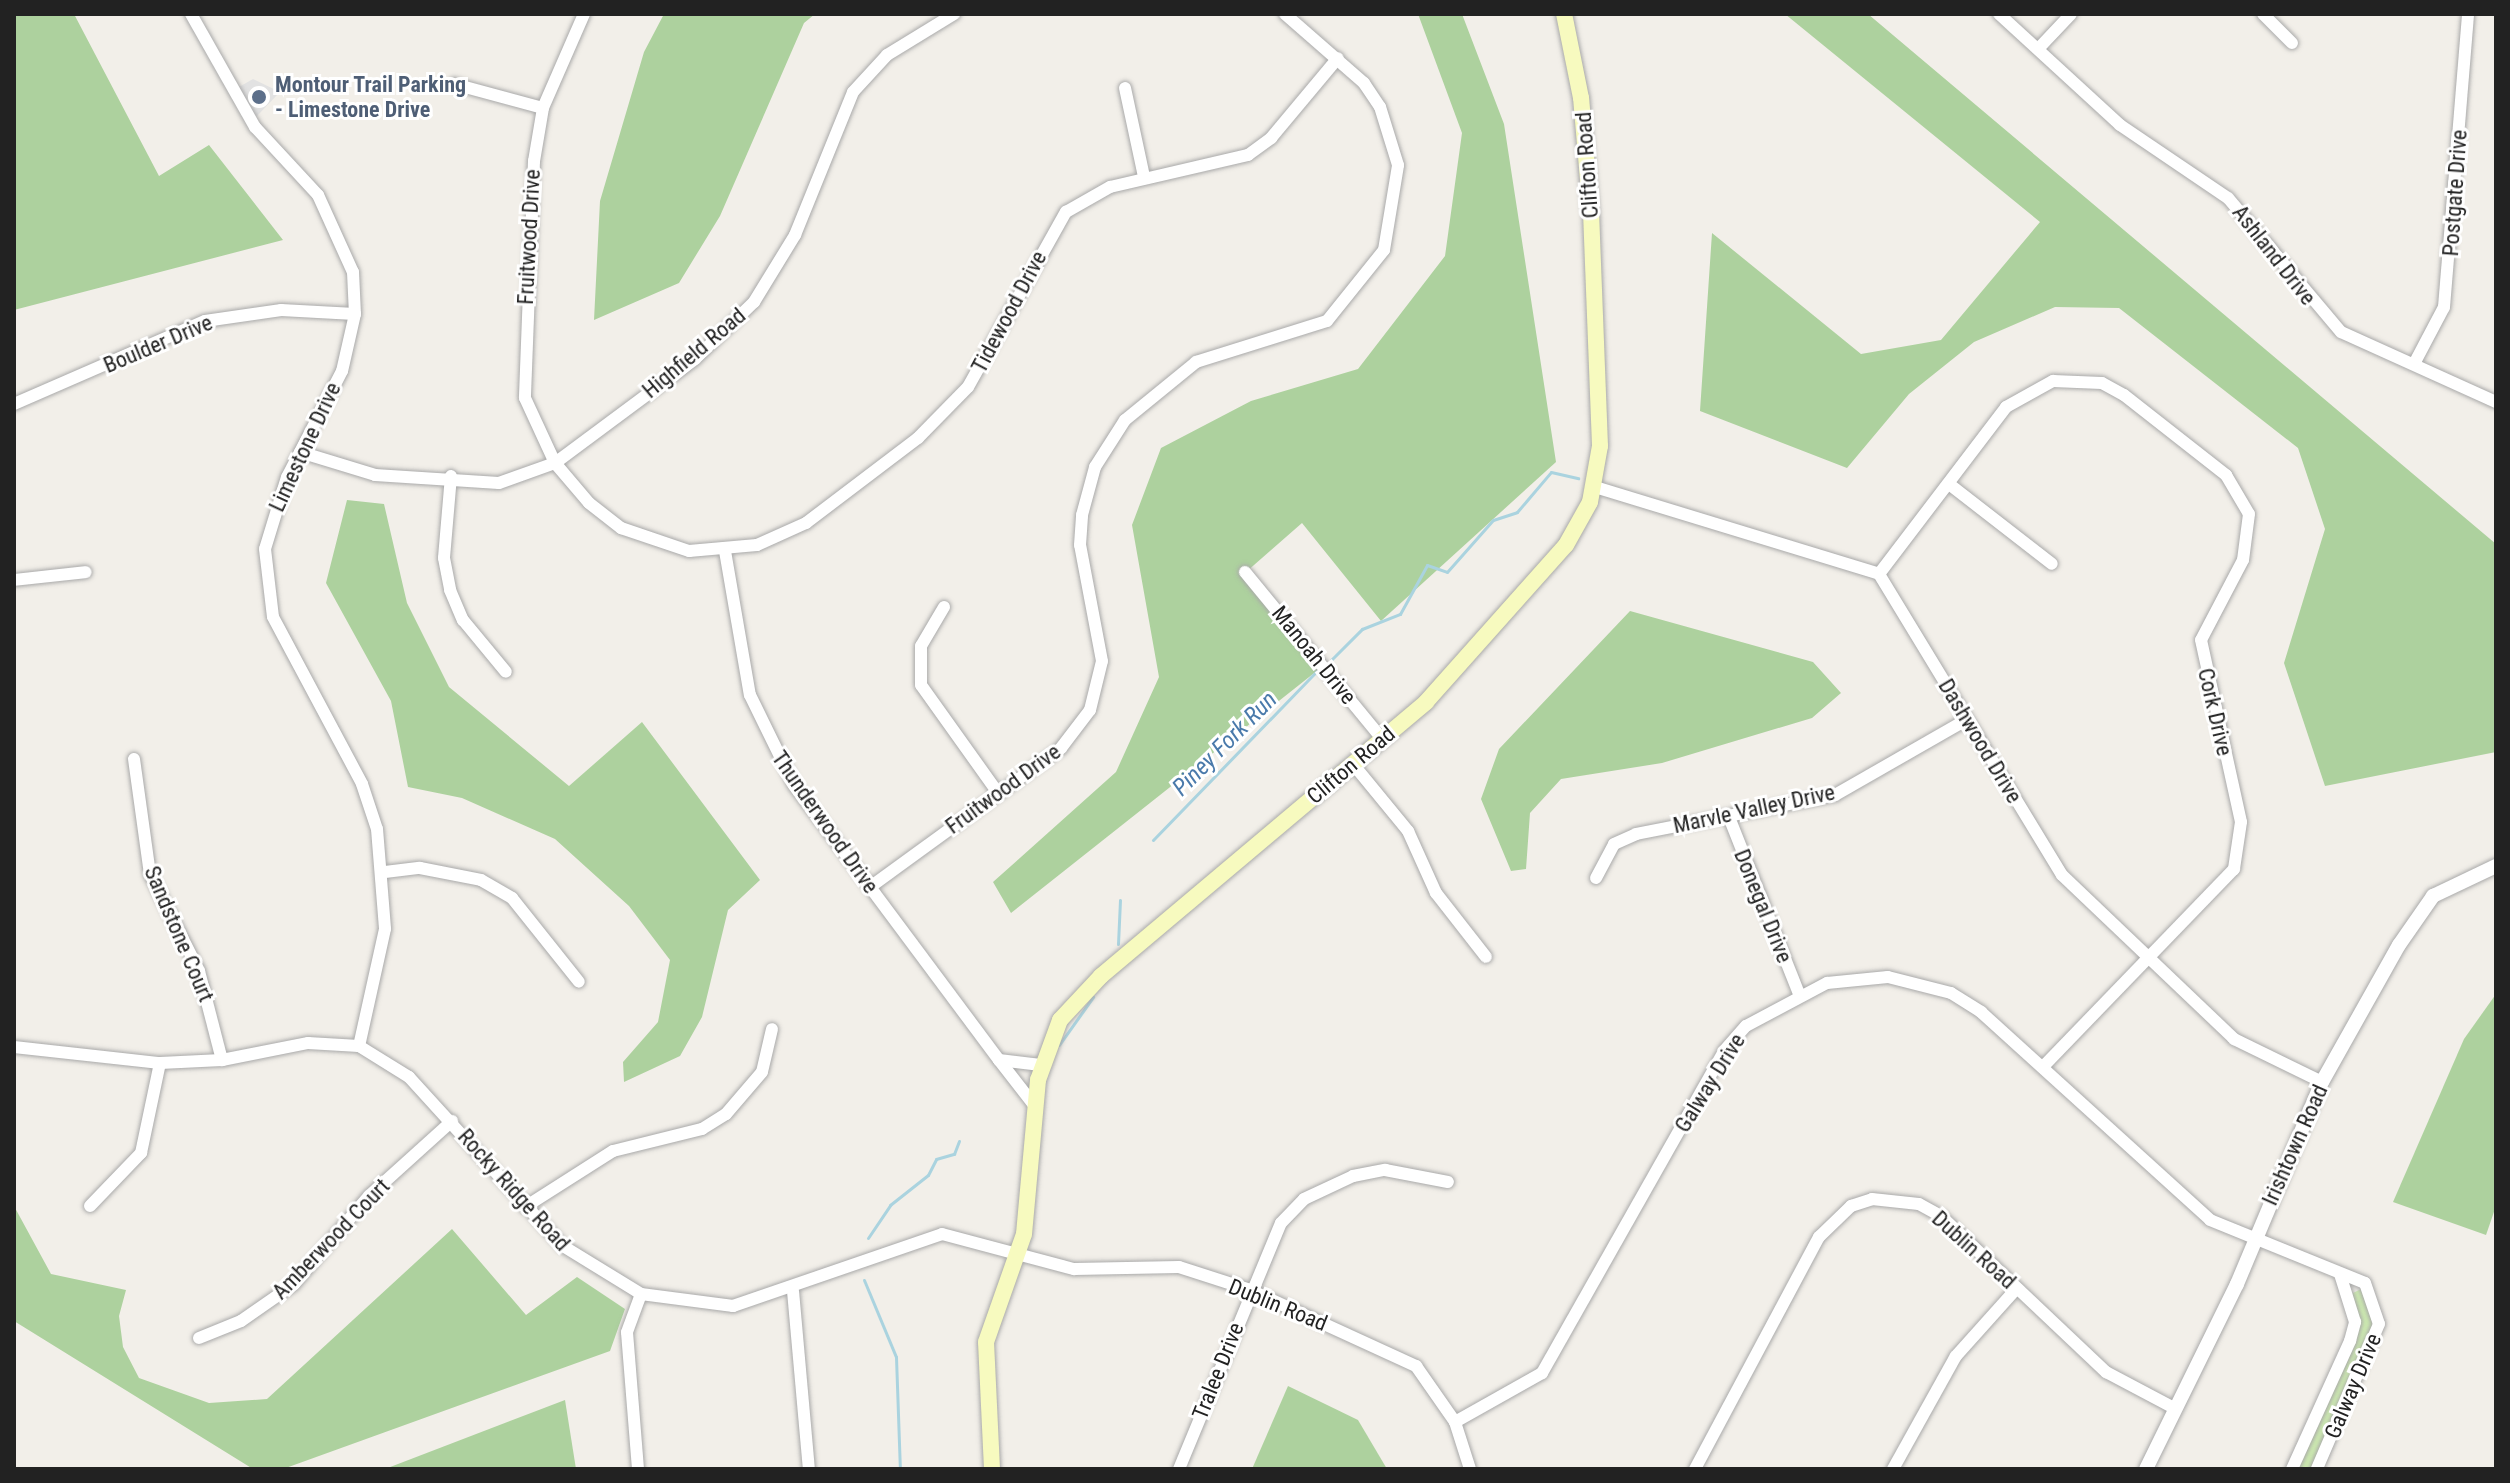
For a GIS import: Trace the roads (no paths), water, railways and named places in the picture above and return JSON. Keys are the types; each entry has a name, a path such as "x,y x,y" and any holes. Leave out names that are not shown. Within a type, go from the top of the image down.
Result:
{"main road":[{"name":"Clifton Road","path":"992,1469 986,1342 1018,1255 1041,1065 1060,1020 1087,988 1447,681 1566,545 1595,487 1599,420 1588,168 1564,14"}],"street":[{"name":"Limestone Drive","path":"191,14 255,127 318,195 342,235 355,314 342,371 273,512 265,582 289,649 362,784 385,872 378,974 359,1046"},
{"name":"Fruitwood Drive","path":"555,463 534,425 522,366 543,108 584,14"},
{"name":"Highfield Road","path":"300,452 375,475 451,476 499,483 555,463 695,359 754,302 795,235 853,92 887,55 954,14"},
{"name":"Fruitwood Drive","path":"870,887 1078,731 1101,686 1099,637 1080,545 1086,489 1108,442 1196,362 1327,321 1384,250 1397,193 1391,134 1364,83 1285,14"},
{"name":"Ashland Drive","path":"1999,14 2120,125 2228,198 2341,332 2496,402"},
{"path":"2038,49 2071,14"},
{"path":"2263,14 2292,43"},
{"name":"Postgate Drive","path":"2414,364 2444,307 2468,14"},
{"name":"Tidewood Drive","path":"555,463 621,528 689,551 725,551 786,535 918,438 991,353 1066,212 1087,196 1144,177 1248,155 1271,138 1338,58"},
{"path":"454,84 543,108"},
{"path":"1125,88 1144,177"},
{"name":"Boulder Drive","path":"14,404 205,321 281,310 355,314"},
{"name":"Cork Drive","path":"1879,574 2006,407 2026,391 2077,379 2124,395 2226,475 2249,514 2243,560 2201,640 2241,849 2215,894 2043,1067"},
{"path":"451,476 444,532 450,590 463,620 506,672"},
{"path":"1949,484 2052,564"},
{"path":"1595,487 1879,574"},
{"name":"Thunderwood Drive","path":"725,551 737,644 768,738 870,887 1034,1105"},
{"path":"14,580 86,572"},
{"name":"Manoah Drive","path":"1245,572 1382,739"},
{"name":"Dashwood Drive","path":"1879,574 2062,875 2234,1039 2322,1082"},
{"path":"944,607 921,646 921,685 998,793"},
{"name":"Marvle Valley Drive","path":"1596,878 1614,844 1835,795 1966,720"},
{"name":"Sandstone Court","path":"134,759 150,874 199,971 222,1060"},
{"path":"1353,764 1408,831 1436,893 1486,957"},
{"name":"Donegal Drive","path":"1729,817 1799,994"},
{"name":"Irishtown Road","path":"2146,1469 2322,1082 2419,914 2448,885 2496,866"},
{"path":"385,872 420,868 481,880 512,898 579,982"},
{"name":"Galway Drive","path":"1455,1422 1542,1373 1724,1051 1746,1026 1799,994 1857,979 1917,982 1981,1012 2171,1190 2210,1220 2365,1283 2379,1324 2317,1469"},
{"path":"525,1207 613,1151 702,1129 726,1114 752,1090 772,1029"},
{"name":"Rocky Ridge Road","path":"14,1047 160,1063 222,1060 308,1043 359,1046 409,1077 452,1121 525,1207 593,1271 641,1294 733,1306 793,1291 942,1234 1018,1255"},
{"path":"999,1060 1041,1065"},
{"path":"90,1206 146,1144 160,1063"},
{"name":"Amberwood Court","path":"199,1338 241,1321 294,1284 369,1196 452,1121"},
{"name":"Tralee Drive","path":"1179,1469 1250,1290 1281,1223 1304,1199 1353,1176 1385,1170 1448,1182"},
{"name":"Dublin Road","path":"1695,1469 1819,1237 1851,1206 1894,1198 1919,1204 2017,1288 2106,1372 2174,1408"},
{"name":"Dublin Road","path":"1018,1255 1101,1271 1179,1267 1250,1290 1416,1366 1455,1422 1470,1469"},
{"name":"Galway Drive","path":"2292,1469 2350,1341 2355,1322 2340,1274"},
{"path":"1893,1469 1956,1356 2017,1288"},
{"path":"793,1291 809,1469"},
{"path":"638,1469 627,1332 641,1294"}],"waterway":[{"path":"1331,660 1362,629 1400,614 1427,565 1447,572 1493,520 1517,512 1551,472 1578,478"},
{"name":"Piney Fork Run","path":"1153,840 1318,670"},
{"name":"Piney Fork Run","path":"1118,944 1120,900"},
{"name":"Piney Fork Run","path":"1059,1045 1093,997"},
{"name":"Piney Fork Run","path":"868,1238 890,1205 928,1175 936,1159 954,1154 959,1141"},
{"name":"Piney Fork Run","path":"864,1280 896,1357 900,1469"}],"place":[{"name":"Montour Trail Parking - Limestone Drive","path":"259,97"}]}
